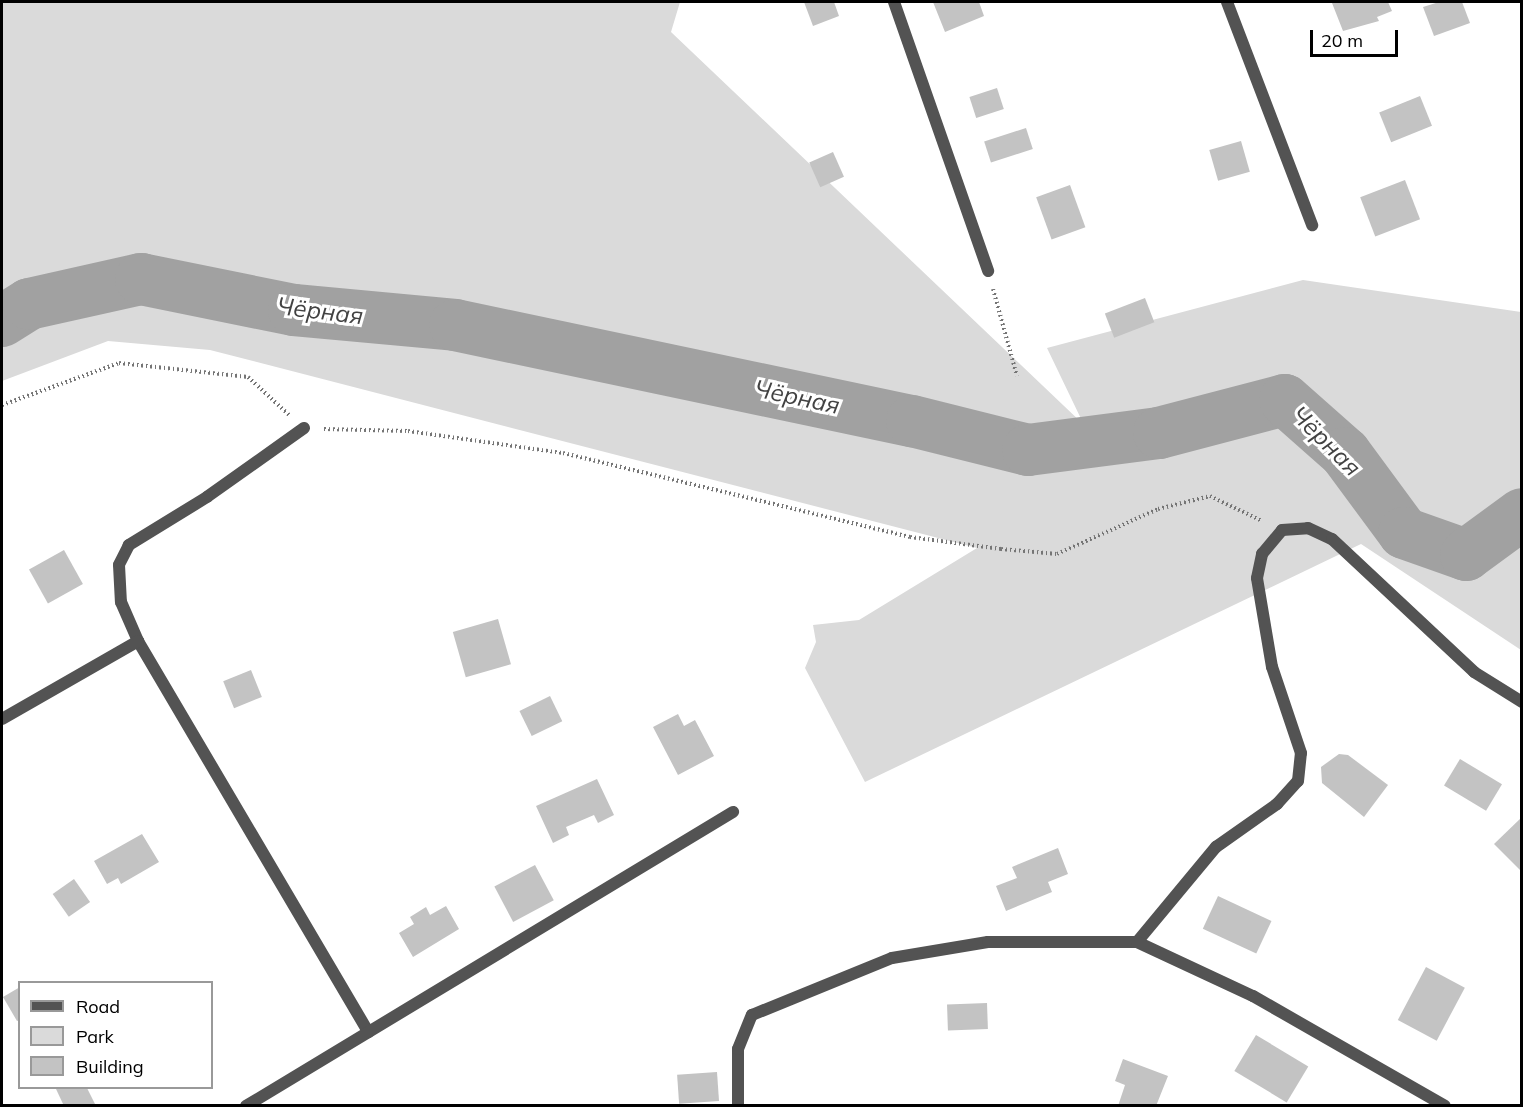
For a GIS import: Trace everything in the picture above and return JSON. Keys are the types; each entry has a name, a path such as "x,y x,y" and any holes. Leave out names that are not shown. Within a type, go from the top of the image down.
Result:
{"street":[{"path":"894,2 988,271"},
{"path":"1227,2 1312,225"},
{"path":"304,428 207,497 129,545 119,565 122,602 138,641 368,1032"},
{"path":"1137,942 1216,847 1277,804 1298,782 1301,753 1272,667 1257,578 1262,554 1282,530 1308,528 1332,539 1474,672 1521,702"},
{"path":"2,719 138,641"},
{"path":"246,1106 733,812"},
{"path":"738,1106 738,1049 752,1015 892,958 988,942 1137,942 1253,996 1445,1106"}],"path":[{"path":"988,271 1017,376"},
{"path":"2,405 119,363 248,377 304,428 408,431 563,453 910,537 1057,554 1158,509 1210,496 1282,530"}],"green space":[{"path":"2,2 680,2 671,32 1084,425 1047,348 1303,280 1521,312 1521,650 1361,544 865,782 805,668 816,642 813,625 859,620 977,548 210,350 108,341 2,381"}],"building":[{"path":"804,2 834,2 839,16 813,26"},
{"path":"933,2 979,2 984,16 945,32"},
{"path":"1388,2 1392,11 1377,17 1379,21 1343,31 1332,3"},
{"path":"1439,2 1462,2 1470,23 1434,36 1423,7"},
{"path":"997,88 1004,109 976,118 969,97"},
{"path":"1420,96 1432,126 1391,142 1379,112"},
{"path":"1026,128 1033,149 991,163 984,142"},
{"path":"1241,141 1250,172 1218,181 1209,150"},
{"path":"833,152 844,177 820,187 809,163"},
{"path":"1405,180 1420,219 1375,236 1360,197"},
{"path":"1070,185 1085,227 1052,240 1036,197"},
{"path":"1145,298 1154,322 1114,338 1105,313"},
{"path":"64,550 83,584 48,604 29,569"},
{"path":"498,619 511,664 466,677 453,632"},
{"path":"251,670 262,697 234,708 223,681"},
{"path":"550,696 562,721 532,736 519,711"},
{"path":"678,714 684,726 695,720 714,756 678,775 653,727"},
{"path":"1339,754 1348,755 1388,785 1364,817 1322,783 1321,767"},
{"path":"1460,759 1502,784 1486,811 1444,786"},
{"path":"597,779 614,815 598,823 594,815 566,827 569,835 553,843 536,806"},
{"path":"1522,817 1522,872 1494,844"},
{"path":"142,834 159,862 121,884 118,878 107,884 94,861"},
{"path":"1058,848 1068,874 1048,882 1052,892 1006,911 996,886 1017,878 1012,867"},
{"path":"535,865 554,900 513,922 494,887"},
{"path":"74,879 90,902 69,917 53,894"},
{"path":"1218,896 1271,921 1256,954 1203,929"},
{"path":"446,906 459,929 413,957 399,933 414,924 410,917 426,907 430,915"},
{"path":"1426,967 1465,988 1437,1041 1398,1020"},
{"path":"18,988 18,1021 17,1021 3,997"},
{"path":"987,1003 988,1029 948,1030 947,1004"},
{"path":"1256,1035 1308,1066 1287,1102 1234,1071"},
{"path":"1123,1059 1168,1076 1156,1106 1118,1106 1125,1085 1115,1081"},
{"path":"717,1072 719,1101 679,1104 677,1075"},
{"path":"56,1089 88,1089 96,1106 64,1106"}],"waterway":[{"name":"Чёрная","path":"2,321 29,304 141,279 294,310 455,325 912,421 1028,450 1159,433 1285,400 1345,453 1404,533 1466,555 1522,514"}]}
